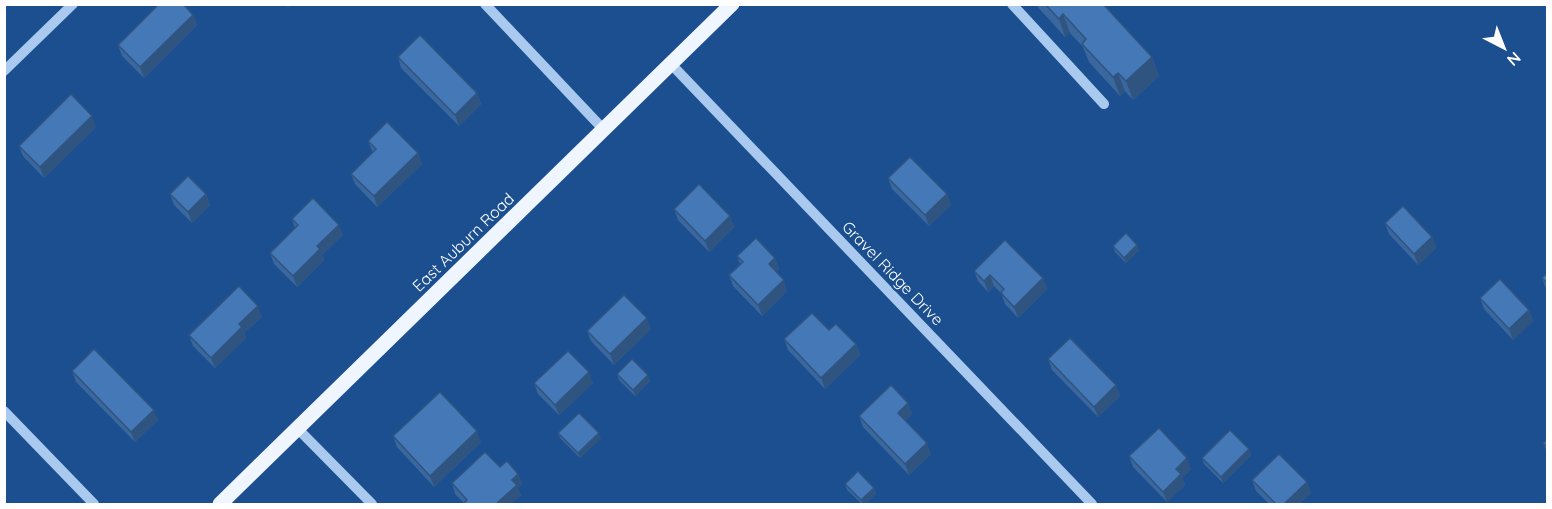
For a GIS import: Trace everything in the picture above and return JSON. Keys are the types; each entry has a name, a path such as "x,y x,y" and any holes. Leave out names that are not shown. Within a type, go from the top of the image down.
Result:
{"main road":[{"name":"East Auburn Road","path":"220,504 732,4"}],"street":[{"path":"4,71 73,4"},
{"path":"485,4 604,130"},
{"path":"1012,4 1104,104"},
{"name":"Gravel Ridge Drive","path":"671,64 1092,504"},
{"path":"4,411 94,504"},
{"path":"298,429 372,504"}],"building":[{"path":"159,4 183,4 193,15 140,67 118,45"},
{"path":"1045,4 1103,4 1152,57 1126,81 1118,73 1113,77 1082,44 1086,39 1063,14 1059,19"},
{"path":"420,35 477,93 455,115 398,57"},
{"path":"71,94 92,116 40,167 19,146"},
{"path":"387,122 418,153 374,196 351,174 376,149 368,141"},
{"path":"910,157 947,194 925,215 888,178"},
{"path":"188,176 206,194 188,212 170,194"},
{"path":"699,184 730,216 705,241 674,209"},
{"path":"313,198 339,225 317,246 320,249 293,276 270,253 298,225 292,219"},
{"path":"1403,206 1432,237 1414,254 1385,223"},
{"path":"1126,233 1137,245 1124,258 1113,246"},
{"path":"756,238 775,258 769,264 784,280 758,305 729,275 743,262 737,256"},
{"path":"1005,240 1043,278 1014,307 1001,293 1004,289 990,275 984,281 974,271"},
{"path":"1548,272 1548,284 1542,278"},
{"path":"1500,279 1529,310 1509,329 1480,298"},
{"path":"239,286 258,306 239,324 242,327 211,358 189,335"},
{"path":"624,295 647,318 610,354 587,331"},
{"path":"812,313 829,330 836,324 856,344 821,378 784,339"},
{"path":"1070,338 1116,385 1094,407 1048,359"},
{"path":"94,349 154,410 131,432 72,371"},
{"path":"568,351 589,372 555,405 534,383"},
{"path":"632,359 648,375 633,390 617,374"},
{"path":"891,385 908,403 898,413 927,443 905,464 859,416"},
{"path":"440,392 477,431 430,476 393,436"},
{"path":"579,413 599,433 578,453 558,433"},
{"path":"1159,428 1187,458 1176,469 1181,474 1163,492 1129,456"},
{"path":"1230,430 1249,449 1221,477 1202,458"},
{"path":"485,452 500,467 507,461 518,474 512,480 517,485 496,504 463,504 467,500 452,483"},
{"path":"1279,454 1307,482 1284,504 1276,504 1252,480"},
{"path":"858,471 874,488 861,500 845,484"}]}
